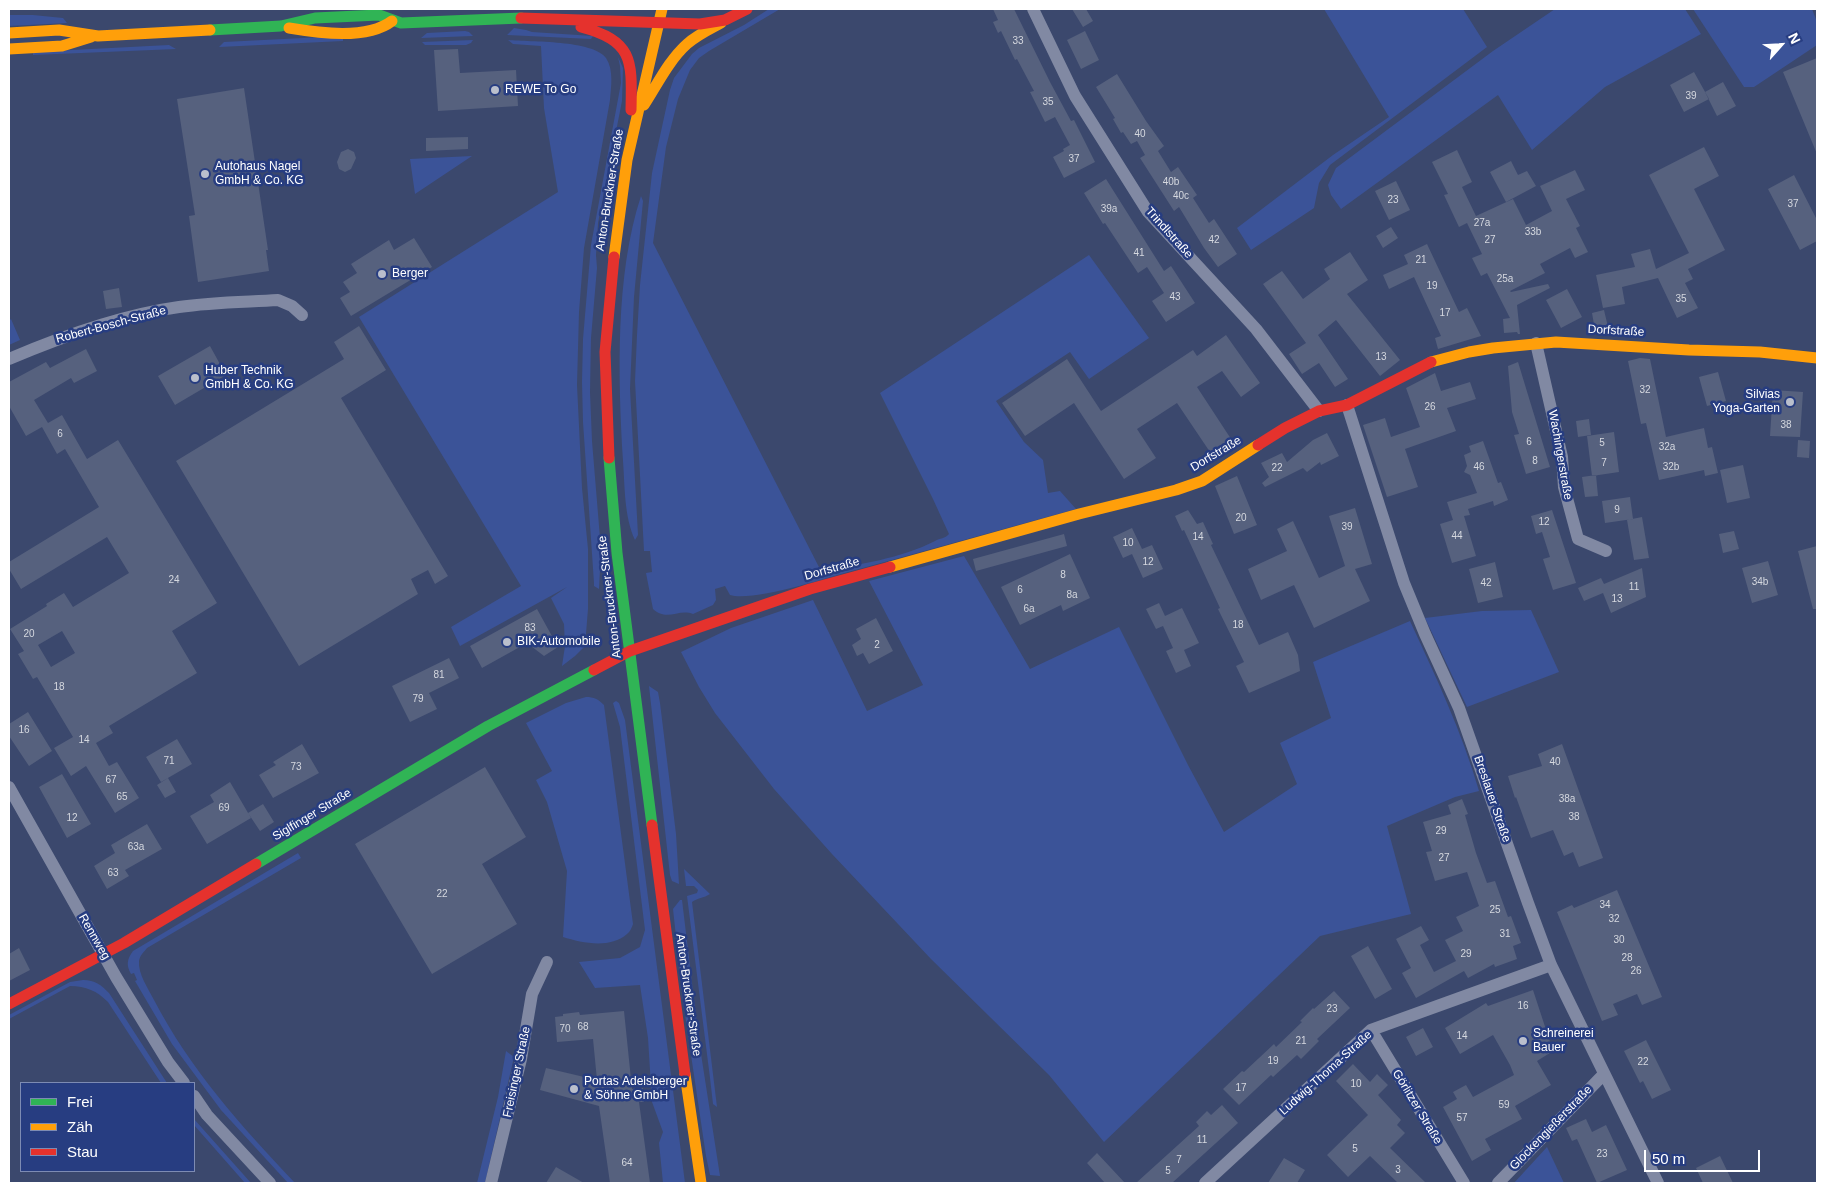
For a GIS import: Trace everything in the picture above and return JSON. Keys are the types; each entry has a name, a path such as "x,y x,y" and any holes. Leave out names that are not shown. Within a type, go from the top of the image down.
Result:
{"street":[{"path":"521,18 562,9"},
{"name":"Anton-Bruckner-Straße","path":"662,9 630,141 616,235 605,352 610,473 630,651 682,1053 701,1183"},
{"path":"638,114 661,81 672,61 686,45 725,20 747,9"},
{"name":"Trindlstraße","path":"1032,9 1076,96 1148,212 1256,329 1319,412"},
{"path":"9,33 60,30 98,36 281,26 315,18 379,15 401,23 521,18 700,24 725,20"},
{"path":"545,19 600,30 615,39 626,52 630,60 631,78 630,141"},
{"path":"9,49 62,46 98,36"},
{"name":"Robert-Bosch-Straße","path":"9,359 67,336 138,316 180,307 278,300 292,306 302,314"},
{"name":"Dorfstraße","path":"630,651 810,589 1069,517 1176,490 1202,480 1285,428 1319,412 1347,405 1429,363 1469,352 1536,342 1556,342 1760,352 1817,358"},
{"name":"Wachingerstraße","path":"1536,342 1562,457 1564,487 1578,539 1606,551"},
{"name":"Breslauer Straße","path":"1347,405 1412,604 1459,708 1551,965 1658,1183"},
{"name":"Siglfinger Straße","path":"9,1004 104,954 488,726 630,651"},
{"name":"Rennweg","path":"9,787 104,954 168,1062 183,1082"},
{"name":"Freisinger Straße","path":"492,1183 521,1059 532,994 547,962"},
{"name":"Ludwig-Thoma-Straße","path":"1205,1183 1371,1030 1551,965"},
{"name":"Görlitzer Straße","path":"1371,1030 1464,1183"},
{"name":"Glockengießerstraße","path":"1498,1183 1604,1074"},
{"path":"195,1097 207,1115 270,1183"}],"shaded area":[{"path":"769,9 780,9 709,51 699,58 690,70 678,99 666,147 653,243 821,571 865,563 908,552 944,538 949,534 880,393 1089,255 1149,338 1089,379 1070,352 996,401 1024,442 1043,460 1048,493 1060,491 1076,509 808,584 772,592 741,596 730,595 725,586 715,589 716,600 713,605 693,614 668,615 658,613 653,609 646,573 652,572 650,551 644,551 635,381 640,285 652,173 674,78 692,54 699,48 744,25"},
{"path":"1324,9 1463,9 1487,47 1330,165 1319,183 1314,208 1251,250 1237,228 1333,155 1389,117"},
{"path":"1555,9 1685,9 1701,34 1605,87 1532,150 1498,95 1341,209 1331,195 1328,185 1336,168 1493,51"},
{"path":"1693,9 1812,9 1817,22 1817,45 1754,87 1744,87"},
{"path":"9,15 63,18 67,23 9,26"},
{"path":"514,28 532,32 593,36 591,39 507,35"},
{"path":"465,31 473,36 421,38 427,33"},
{"path":"343,36 343,41 219,47 224,42"},
{"path":"473,40 466,45 425,45 422,42"},
{"path":"508,40 561,43 588,48 599,52 606,58 611,73 610,100 584,248 579,312 577,385 582,488 588,549 588,609 585,646 562,666 565,646 564,624 551,598 567,587 460,646 451,627 521,586 359,317 558,192 544,108 541,46 513,44"},
{"path":"169,45 176,49 33,55 33,52"},
{"path":"618,57 623,68 622,101 598,223 597,268 591,338 590,392 592,441 601,550 599,589 594,586 583,422 583,339 591,245 621,83"},
{"path":"472,156 415,194 410,159"},
{"path":"641,196 643,201 634,297 630,389 638,535 635,540 631,531 626,501 621,429 620,327 627,259"},
{"path":"11,319 20,340 9,345 9,321"},
{"path":"964,556 1030,669 1119,627 1224,832 1297,784 1280,743 1331,718 1313,662 1410,621 1457,726 1479,791 1455,797 1387,826 1411,914 1320,936 1104,1142 1049,1075 931,959 774,789 715,713 681,652 731,628 813,600 867,711 923,685 869,581"},
{"path":"1531,610 1559,672 1467,707 1425,618 1482,611"},
{"path":"649,686 658,692 660,703 676,834 679,884 672,881 670,875"},
{"path":"586,697 596,699 604,705 633,924 629,932 620,939 604,943 587,943 563,937 567,871 547,802 536,780 552,771 526,723 566,703"},
{"path":"616,701 619,703 625,720 685,1183 663,1183 659,1143 663,1132 652,1102 648,1038 640,985 595,988 579,962 620,958 640,947 645,930 620,727 613,703"},
{"path":"298,853 301,858 147,948 139,961 140,971 146,986 184,1050 236,1118 295,1183 288,1183 221,1110 172,1044 135,981 137,980 134,973 131,974 128,962 133,951"},
{"path":"684,869 710,894 692,902 717,1107 713,1104 687,896 697,893 698,890 694,886 686,886"},
{"path":"682,900 699,1041 720,1176 710,1175 683,1001 673,909"},
{"path":"91,981 109,993 166,1082 160,1082 108,1002 91,990 70,986 9,1019 9,1015 70,982"},
{"path":"506,1051 514,1057 485,1183 477,1183 498,1097"},
{"path":"195,1120 251,1183 245,1183 195,1126"},
{"path":"1547,1147 1564,1183 1514,1183"}],"building":[{"path":"993,9 1014,9 1050,82 1071,121 1074,120 1095,162 1064,178 1053,157 1070,145 1055,117 1045,122 1030,92 1034,91 1017,59 1015,60 1001,31 998,33 993,22 998,20"},
{"path":"1072,9 1086,9 1093,21 1083,27"},
{"path":"1085,31 1099,60 1081,69 1067,40"},
{"path":"458,49 460,73 516,70 518,106 438,111 434,50"},
{"path":"1817,58 1817,154 1783,72"},
{"path":"1694,72 1709,99 1684,112 1670,85"},
{"path":"1117,74 1164,146 1158,151 1171,172 1178,167 1197,195 1193,198 1209,223 1214,219 1237,254 1218,267 1179,207 1174,211 1140,158 1145,155 1137,141 1131,144 1123,132 1121,133 1113,119 1115,118 1096,87"},
{"path":"1723,82 1736,106 1717,116 1705,92"},
{"path":"244,88 268,250 266,250 269,271 198,282 189,216 195,215 177,99"},
{"path":"468,137 468,149 426,151 426,138"},
{"path":"1704,147 1719,176 1694,189 1725,250 1688,269 1693,279 1685,283 1698,308 1677,318 1658,278 1622,287 1625,304 1603,308 1596,275 1635,267 1631,254 1650,249 1656,269 1689,253 1649,175"},
{"path":"348,149 354,152 356,158 351,169 345,172 339,169 337,162 341,152"},
{"path":"1457,150 1472,182 1462,187 1476,216 1513,199 1526,225 1552,211 1540,186 1575,170 1585,190 1566,199 1580,226 1576,228 1588,252 1575,258 1570,248 1540,264 1545,273 1510,291 1548,284 1550,288 1517,305 1520,334 1517,332 1504,333 1503,319 1510,318 1487,273 1481,276 1472,258 1482,254 1467,223 1459,227 1444,195 1448,194 1432,162"},
{"path":"1511,161 1518,175 1527,171 1536,186 1506,202 1490,172"},
{"path":"1794,175 1817,220 1817,241 1800,250 1768,189"},
{"path":"1106,179 1164,271 1171,266 1195,303 1166,322 1152,301 1164,293 1147,267 1138,273 1105,223 1103,224 1084,193"},
{"path":"1396,181 1410,210 1389,220 1375,191"},
{"path":"1391,227 1398,238 1383,248 1376,236"},
{"path":"414,238 432,267 351,316 340,298 350,292 343,282 357,273 351,264 389,240 394,250"},
{"path":"1427,244 1459,312 1467,308 1481,336 1438,349 1435,338 1441,336 1414,277 1389,289 1383,275 1408,264 1404,255"},
{"path":"1350,252 1368,280 1347,294 1400,360 1380,376 1336,320 1318,335 1348,379 1335,387 1319,363 1302,374 1289,354 1306,343 1263,284 1282,271 1303,299 1330,279 1324,269"},
{"path":"119,288 122,307 106,309 103,291"},
{"path":"1567,289 1582,317 1561,328 1546,300"},
{"path":"1604,310 1608,327 1595,330 1592,313"},
{"path":"359,326 386,370 341,398 448,576 435,584 428,570 411,579 418,594 299,666 176,461 344,359 334,342"},
{"path":"1226,335 1260,383 1241,397 1222,371 1197,387 1233,442 1212,455 1177,403 1137,429 1156,458 1124,479 1074,403 1025,436 1002,403 1067,359 1101,411 1193,350 1197,356"},
{"path":"210,346 226,375 175,405 158,376"},
{"path":"86,349 97,371 74,383 71,378 34,400 48,423 62,415 87,459 118,440 217,603 172,631 197,673 109,726 113,733 96,743 109,766 117,762 139,798 115,813 86,766 71,776 54,748 73,737 37,677 33,679 18,654 24,651 10,629 64,593 73,607 129,573 107,537 21,589 9,569 9,562 99,507 65,449 57,454 42,427 26,436 9,406 9,382 46,362 50,368","holes":["62,631 75,653 51,667 38,645"]},
{"path":"1640,358 1650,359 1666,437 1704,428 1708,448 1712,447 1718,473 1705,476 1704,470 1659,480 1646,423 1641,424 1628,361"},
{"path":"1518,362 1550,467 1526,474 1514,435 1519,434 1512,412 1508,366"},
{"path":"1718,372 1726,401 1707,406 1699,377"},
{"path":"1435,373 1441,391 1470,382 1476,399 1447,408 1456,431 1405,449 1418,487 1387,497 1363,425 1385,418 1391,437 1420,427 1406,388"},
{"path":"1773,390 1803,392 1800,437 1770,436"},
{"path":"1589,419 1591,435 1578,437 1576,421"},
{"path":"1614,432 1619,472 1592,476 1587,436"},
{"path":"1327,433 1339,456 1321,465 1320,462 1307,472 1303,468 1265,487 1262,483 1269,477 1261,463 1282,453 1287,462 1313,440"},
{"path":"1798,440 1810,441 1809,458 1797,457"},
{"path":"1483,441 1498,483 1501,482 1508,500 1494,506 1493,501 1468,509 1470,515 1464,516 1476,556 1452,563 1440,524 1453,520 1447,502 1477,493 1470,475 1464,472 1467,466 1464,455 1471,452 1469,446"},
{"path":"1743,465 1750,498 1727,503 1720,470"},
{"path":"1596,475 1598,496 1585,497 1582,477"},
{"path":"1237,476 1257,525 1234,534 1215,486"},
{"path":"1630,497 1633,519 1605,523 1602,501"},
{"path":"1355,508 1372,564 1355,569 1370,601 1314,628 1294,585 1261,600 1248,569 1287,551 1277,529 1293,521 1319,578 1345,566 1329,516"},
{"path":"1188,510 1197,524 1203,522 1213,544 1211,545 1259,645 1288,632 1298,655 1300,671 1249,693 1236,666 1244,662 1218,609 1220,608 1184,530 1182,531 1175,516"},
{"path":"1552,510 1576,583 1553,590 1543,559 1550,557 1542,532 1536,534 1531,516"},
{"path":"1642,517 1649,558 1634,560 1627,520"},
{"path":"1132,528 1142,549 1152,545 1163,569 1143,578 1132,554 1123,558 1113,537"},
{"path":"1734,531 1739,549 1723,553 1719,534"},
{"path":"1064,534 1067,546 976,571 973,559"},
{"path":"1817,546 1817,609 1813,609 1798,551"},
{"path":"1070,554 1090,598 1063,611 1061,605 1020,625 1001,587"},
{"path":"1768,561 1778,595 1752,603 1742,568"},
{"path":"1495,562 1503,597 1478,603 1469,569"},
{"path":"1642,568 1646,597 1611,613 1603,593 1584,601 1578,588 1601,578 1604,584"},
{"path":"1159,603 1165,616 1182,608 1199,643 1184,650 1191,666 1176,673 1166,651 1173,648 1163,626 1156,629 1146,609"},
{"path":"537,609 558,647 544,656 527,643 482,668 470,646"},
{"path":"876,618 893,651 869,664 863,653 857,656 852,645 861,639 856,629"},
{"path":"449,658 459,678 429,693 437,709 410,722 392,686"},
{"path":"28,712 52,751 29,766 9,736 9,724"},
{"path":"177,739 192,764 161,782 146,757"},
{"path":"302,744 319,773 273,798 259,775 276,765 273,762"},
{"path":"1562,744 1603,858 1579,867 1573,852 1564,856 1553,830 1531,838 1508,776 1542,766 1538,754"},
{"path":"485,767 526,837 482,864 517,924 432,974 355,844"},
{"path":"62,774 91,824 67,838 39,787"},
{"path":"168,778 176,792 165,798 157,785"},
{"path":"230,782 251,818 207,844 190,816 214,802 210,795"},
{"path":"1462,799 1468,814 1465,815 1476,853 1487,883 1495,881 1508,917 1511,916 1521,943 1513,946 1517,959 1495,967 1494,964 1468,978 1464,971 1416,998 1402,973 1411,968 1396,939 1421,926 1429,940 1420,945 1434,972 1456,961 1445,940 1463,931 1456,917 1479,906 1467,872 1435,881 1426,852 1432,851 1423,822 1451,814 1448,805"},
{"path":"263,804 274,822 260,831 248,813"},
{"path":"147,824 162,849 125,870 129,876 107,889 94,866 115,853 111,845"},
{"path":"1617,890 1662,997 1642,1005 1637,994 1613,1004 1618,1015 1602,1021 1557,912 1572,905 1574,908"},
{"path":"1368,946 1392,989 1375,999 1351,956"},
{"path":"19,948 30,970 9,981 9,954"},
{"path":"1533,990 1553,1051 1537,1061 1551,1085 1515,1106 1522,1119 1485,1139 1491,1150 1472,1161 1443,1107 1457,1099 1453,1092 1466,1085 1473,1097 1514,1075 1493,1035 1460,1054 1445,1028 1486,1003 1488,1006"},
{"path":"1334,991 1350,1008 1317,1039 1319,1041 1301,1059 1297,1055 1273,1077 1271,1075 1239,1105 1223,1089 1274,1044 1276,1047 1302,1022 1300,1021 1313,1008"},
{"path":"624,1011 632,1089 643,1088 644,1102 639,1102 650,1183 610,1183 599,1106 540,1090 546,1068 597,1080 593,1039 557,1042 555,1017 579,1012 580,1015"},
{"path":"1423,1028 1433,1047 1416,1056 1406,1037"},
{"path":"1646,1040 1671,1090 1652,1099 1643,1081 1640,1083 1624,1051"},
{"path":"1353,1064 1370,1082 1377,1074 1388,1085 1378,1095 1401,1120 1397,1125 1405,1133 1390,1148 1426,1183 1398,1183 1370,1156 1348,1177 1327,1155 1368,1115 1336,1081"},
{"path":"1222,1105 1238,1123 1172,1183 1136,1183 1199,1126 1196,1122 1207,1111 1211,1115"},
{"path":"1586,1119 1592,1132 1606,1125 1627,1170 1597,1183 1577,1139 1572,1141 1566,1128"},
{"path":"1097,1153 1125,1183 1105,1183 1087,1163"},
{"path":"1720,1156 1733,1183 1703,1183 1696,1168"},
{"path":"1284,1158 1305,1170 1297,1183 1268,1183"},
{"path":"556,1167 584,1183 546,1183"}],"traffic: fast":[{"path":"210,30 281,26 315,18 379,15 401,23 521,18"},
{"path":"609,458 617,553 652,825"},
{"path":"256,864 488,726 594,670"}],"traffic: slow":[{"path":"614,257 627,160 662,9"},
{"path":"289,28 342,34 370,31 392,21"},
{"path":"644,105 669,65 681,50 695,38 721,23"},
{"path":"9,33 59,30 98,36 210,30"},
{"path":"9,49 62,46 91,37"},
{"path":"1431,362 1493,348 1556,342 1760,352 1817,358"},
{"path":"890,567 1079,514 1176,490 1202,481 1258,445"},
{"path":"685,1074 701,1183"}],"traffic: jam":[{"path":"521,18 700,24 725,20 747,9"},
{"path":"581,27 611,39 620,46 626,55 630,66 631,110"},
{"path":"609,458 605,352 614,257"},
{"path":"1258,445 1285,428 1319,411 1347,405 1431,362"},
{"path":"594,670 630,651 810,589 890,567"},
{"path":"652,825 685,1074"},
{"path":"9,1004 124,943 256,864"}],"place":[{"name":"REWE To Go","path":"495,90"},
{"name":"Autohaus Nagel GmbH & Co. KG","path":"205,174"},
{"name":"Berger","path":"382,274"},
{"name":"Huber Technik GmbH & Co. KG","path":"195,378"},
{"name":"Silvias Yoga-Garten","path":"1790,402"},
{"name":"BIK-Automobile","path":"507,642"},
{"name":"Schreinerei Bauer","path":"1523,1041"},
{"name":"Portas Adelsberger & Söhne GmbH","path":"574,1089"}]}
